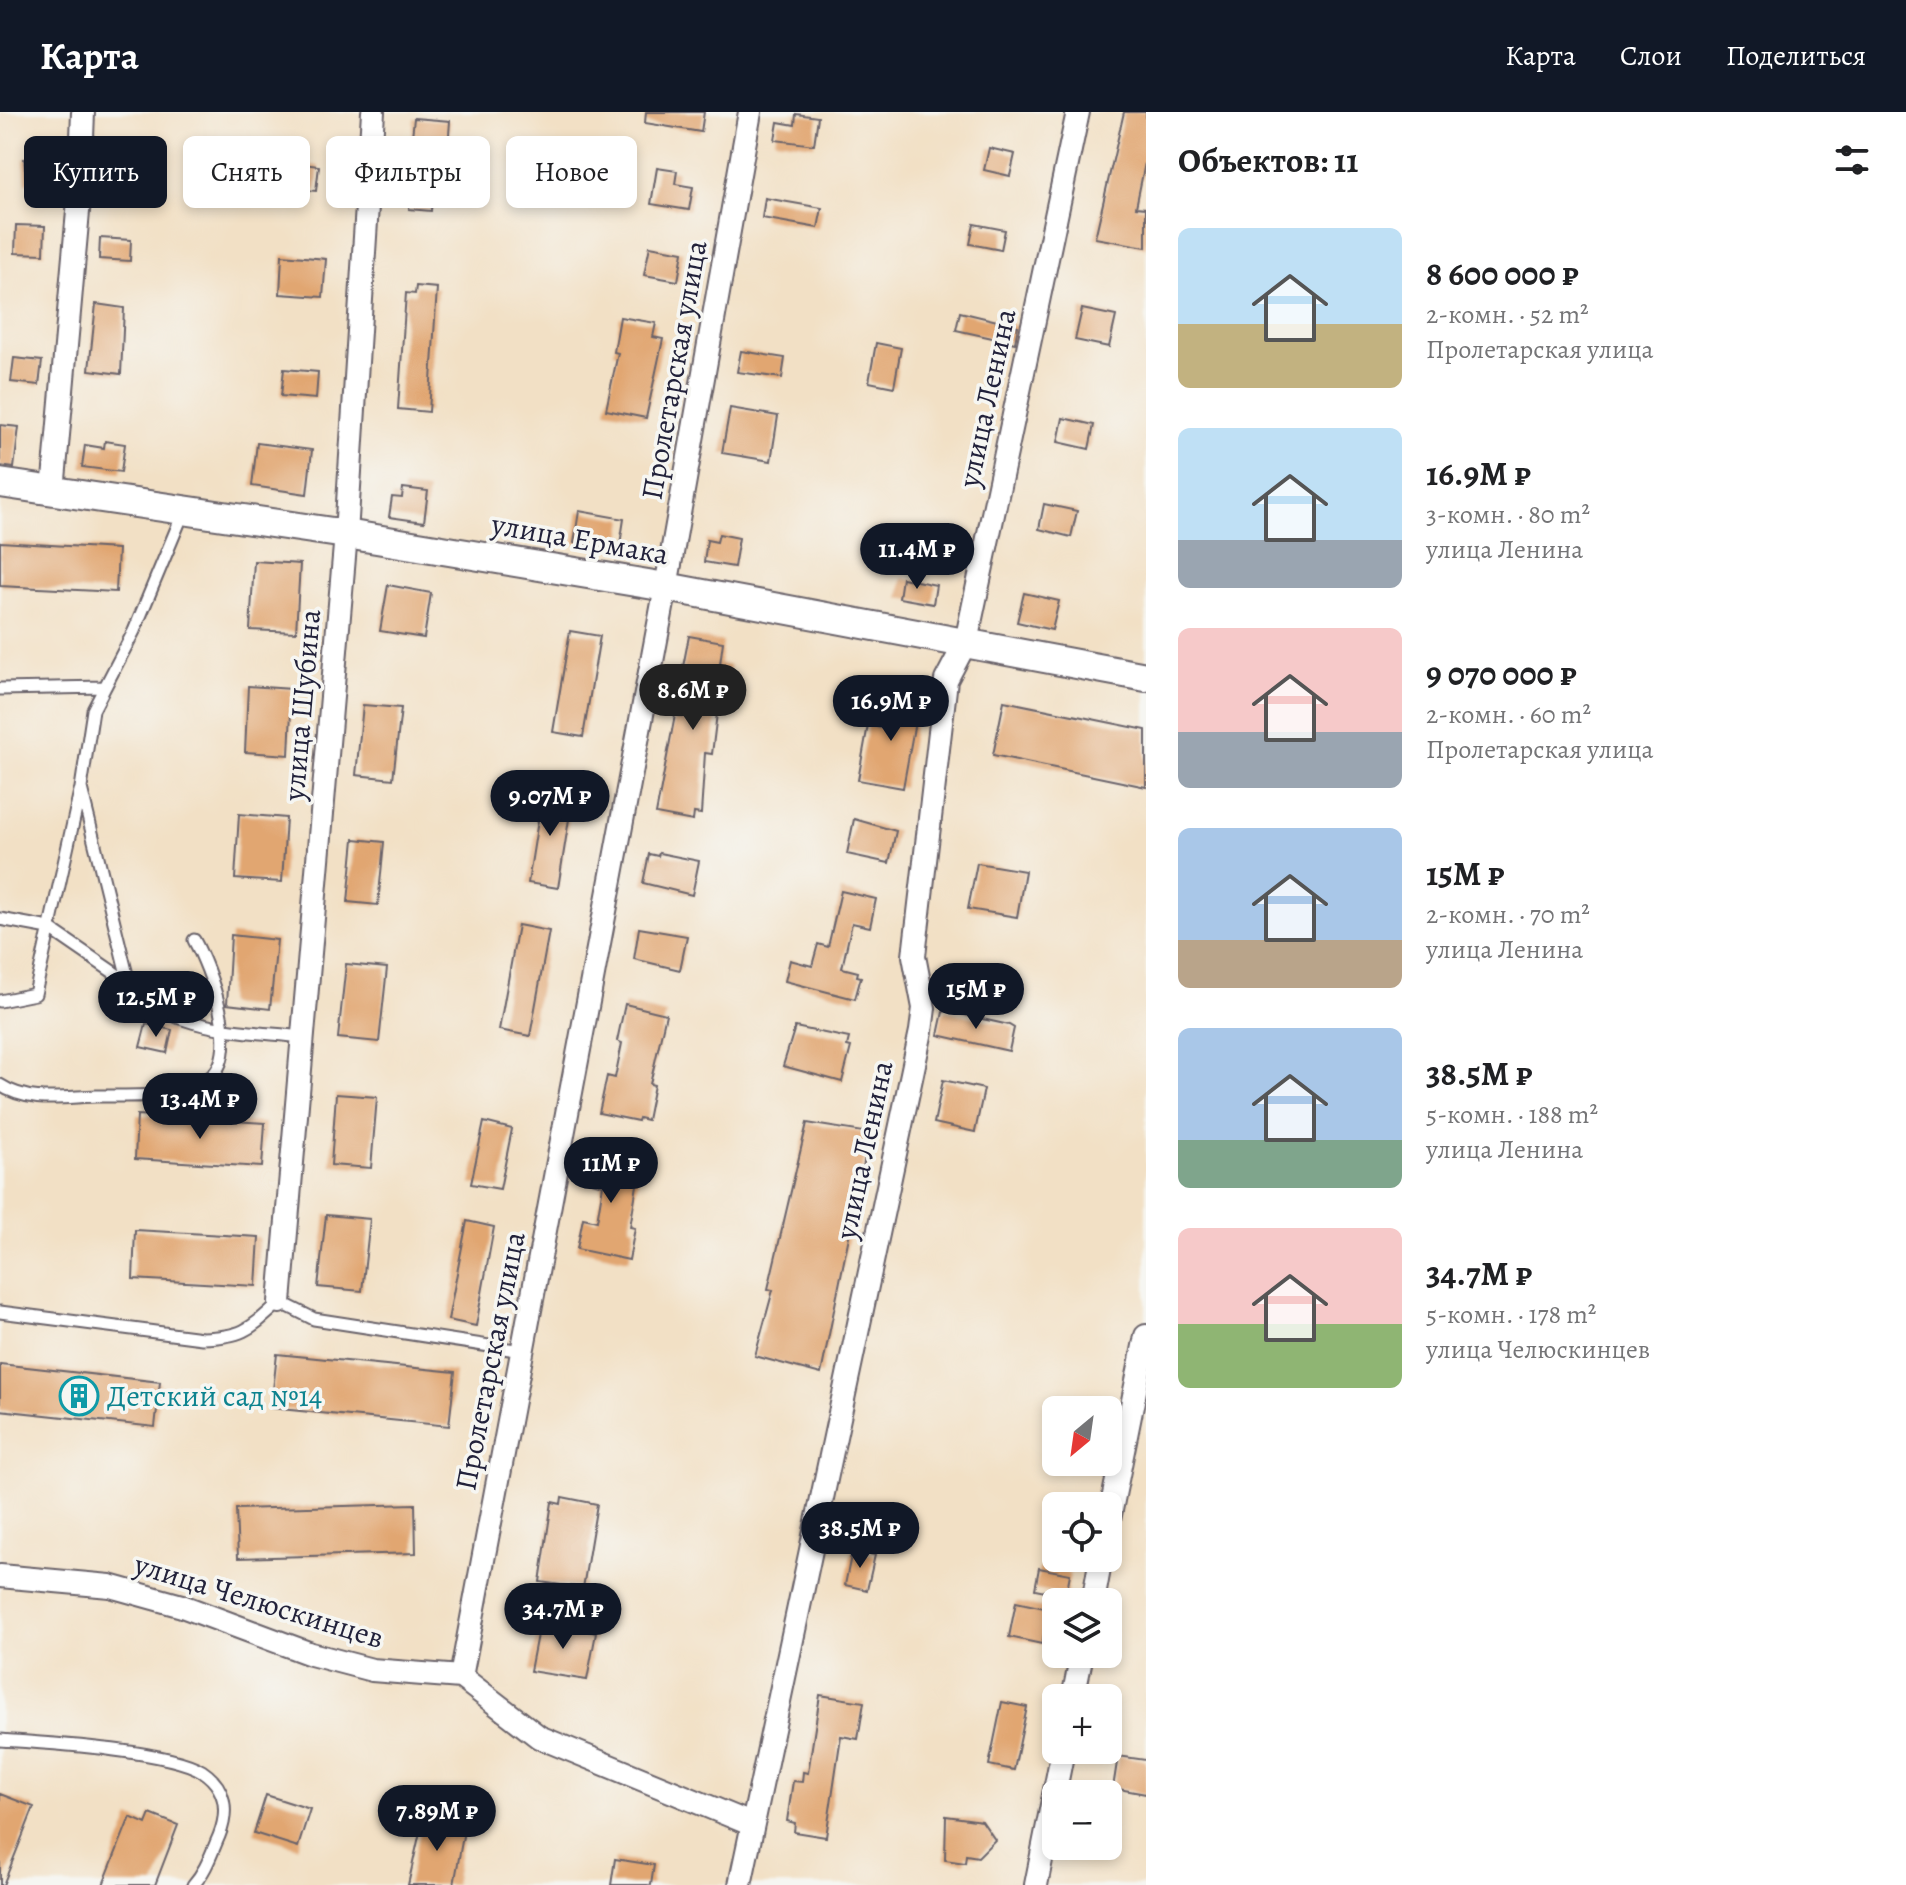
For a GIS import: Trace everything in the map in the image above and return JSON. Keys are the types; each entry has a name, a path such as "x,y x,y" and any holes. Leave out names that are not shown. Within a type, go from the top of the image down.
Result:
{"street":[{"path":"53,491 80,189 83,112"},
{"name":"улица Шубина","path":"280,1302 346,534 373,112"},
{"name":"Пролетарская улица","path":"461,1677 666,587 750,112"},
{"name":"улица Ленина","path":"745,1884 751,1824 921,1031 924,1008 914,956 946,680 966,642 1078,112"},
{"name":"улица Ермака","path":"0,483 346,534 666,587 1146,677"},
{"path":"1115,1492 1146,1336"},
{"name":"улица Челюскинцев","path":"0,1576 110,1586 182,1606 311,1654 372,1670 461,1677"},
{"path":"461,1677 539,1737 751,1824"},
{"path":"1036,1885 1060,1764"}],"lane":[{"path":"0,1001 35,994 81,788 93,710 134,631 184,510"},
{"path":"0,689 105,687"},
{"path":"81,788 129,983"},
{"path":"0,919 49,928 129,983 143,1001 170,1016 222,1028 303,1037"},
{"path":"0,1085 28,1097 160,1095 189,1088 212,1076 219,1059 222,1028 218,992 194,940"},
{"path":"0,1312 202,1338 234,1338 280,1302 314,1319 522,1351"},
{"path":"0,1740 131,1753 175,1761 201,1771 218,1786 225,1802 223,1827 203,1875 193,1885"}],"building":[{"path":"646,112 704,112 701,132 645,123"},
{"path":"1124,112 1146,112 1146,158 1136,207 1146,208 1146,247 1095,238"},
{"path":"796,114 818,117 814,145 775,140 778,122 795,125"},
{"path":"414,118 450,121 449,136 412,136"},
{"path":"989,148 1015,154 1010,176 984,170"},
{"path":"310,165 319,166 316,191 310,190"},
{"path":"657,168 677,171 675,184 693,187 689,210 651,204"},
{"path":"765,198 822,208 818,228 762,218"},
{"path":"409,208 431,208 431,211"},
{"path":"974,224 1005,230 1001,250 970,244"},
{"path":"16,225 45,226 44,254 15,253"},
{"path":"100,238 131,240 130,261 99,259"},
{"path":"650,246 683,252 678,281 644,275"},
{"path":"282,255 326,259 323,297 280,294"},
{"path":"416,286 437,288 429,412 398,409 406,293 415,294"},
{"path":"96,304 124,308 121,374 89,370"},
{"path":"1082,309 1116,316 1109,347 1075,340"},
{"path":"960,312 1018,326 1015,343 956,330"},
{"path":"620,317 656,323 653,337 663,339 646,418 606,410 618,353 614,352"},
{"path":"876,343 901,348 894,387 869,382"},
{"path":"741,351 785,358 782,378 737,372"},
{"path":"14,358 42,361 39,385 11,382"},
{"path":"284,369 318,372 316,399 281,396"},
{"path":"730,408 778,416 771,461 722,453"},
{"path":"1063,418 1094,425 1089,449 1058,442"},
{"path":"0,425 19,427 14,468 0,466"},
{"path":"105,441 125,444 121,472 82,467 85,445 104,448"},
{"path":"257,443 312,450 307,494 252,486"},
{"path":"403,488 428,491 424,522 389,517 392,497 402,498"},
{"path":"1044,504 1077,511 1071,537 1039,529"},
{"path":"579,511 624,519 619,551 574,543"},
{"path":"719,534 739,538 734,567 704,562 707,540 717,542"},
{"path":"0,542 118,549 116,592 0,586"},
{"path":"254,561 300,564 296,632 250,630"},
{"path":"902,578 936,585 933,604 899,598"},
{"path":"388,585 431,593 424,638 380,631"},
{"path":"1024,593 1059,601 1052,630 1017,622"},
{"path":"570,631 600,636 583,737 553,732"},
{"path":"689,636 723,642 720,664 730,666 725,690 720,689 712,754 705,753 701,814 694,813 693,821 656,814 675,715 686,717 694,674 682,672"},
{"path":"248,686 292,689 289,755 245,752"},
{"path":"895,688 920,694 903,788 858,780 868,725 885,729"},
{"path":"1004,701 1146,730 1146,787 993,755"},
{"path":"363,705 401,708 393,779 356,775"},
{"path":"543,789 573,794 558,888 528,883"},
{"path":"239,814 286,818 282,882 235,879"},
{"path":"854,819 896,831 889,863 847,854"},
{"path":"354,839 384,842 378,905 348,902"},
{"path":"659,853 699,861 692,895 643,883 649,854 658,856"},
{"path":"977,863 1025,871 1017,917 968,909"},
{"path":"841,891 876,899 870,927 852,923 842,968 858,972 857,976 861,977 855,999 785,981 790,960 812,966 818,944 828,947"},
{"path":"518,925 549,931 530,1036 499,1030"},
{"path":"639,928 687,936 680,970 634,959"},
{"path":"231,935 277,940 270,1009 227,1004"},
{"path":"346,964 387,968 379,1042 338,1038"},
{"path":"625,1004 666,1014 650,1084 654,1085 647,1120 599,1113 607,1076 615,1078 622,1043 617,1041"},
{"path":"943,1012 1014,1028 1009,1051 938,1035"},
{"path":"146,1024 172,1030 167,1053 140,1047"},
{"path":"795,1027 849,1038 847,1046 851,1047 842,1082 783,1066"},
{"path":"943,1080 984,1089 975,1132 934,1123"},
{"path":"336,1094 377,1097 371,1168 331,1165"},
{"path":"137,1115 265,1123 262,1167 135,1159"},
{"path":"484,1122 512,1129 500,1189 471,1184"},
{"path":"807,1123 870,1133 821,1374 755,1356 773,1290 768,1289"},
{"path":"592,1149 641,1161 630,1227 635,1228 629,1260 577,1249 583,1218 597,1221 603,1185 584,1180"},
{"path":"326,1215 370,1219 362,1291 318,1287"},
{"path":"467,1221 494,1227 476,1326 448,1320"},
{"path":"135,1230 259,1237 256,1286 133,1279"},
{"path":"277,1354 455,1372 449,1426 271,1408"},
{"name":"Детский сад №14","path":"0,1364 160,1382 155,1427 0,1410"},
{"path":"562,1497 597,1504 583,1588 540,1582 552,1502 561,1504"},
{"path":"415,1504 416,1553 238,1558 236,1509"},
{"path":"852,1551 875,1555 867,1590 845,1585"},
{"path":"1039,1568 1042,1572 1070,1574 1067,1588 1035,1589"},
{"path":"1016,1602 1042,1608 1042,1644 1009,1637"},
{"path":"540,1619 596,1633 587,1680 530,1671"},
{"path":"820,1695 864,1702 858,1739 841,1736 826,1837 794,1832 795,1823 787,1821 793,1781 802,1782 803,1772 808,1773"},
{"path":"1002,1702 1027,1707 1014,1770 989,1765"},
{"path":"1122,1757 1146,1760 1146,1794 1122,1790 1122,1780 1114,1780 1117,1764 1122,1764"},
{"path":"0,1794 34,1807 3,1885 0,1885"},
{"path":"266,1795 310,1809 298,1847 254,1833"},
{"path":"150,1814 178,1825 155,1885 103,1885 130,1817 146,1824"},
{"path":"424,1814 465,1825 454,1885 408,1885"},
{"path":"946,1816 982,1821 995,1840 978,1857 966,1855 965,1863 945,1860"},
{"path":"615,1859 654,1865 651,1885 611,1885"}],"place":[{"name":"Детский сад №14","path":"79,1396"}]}
